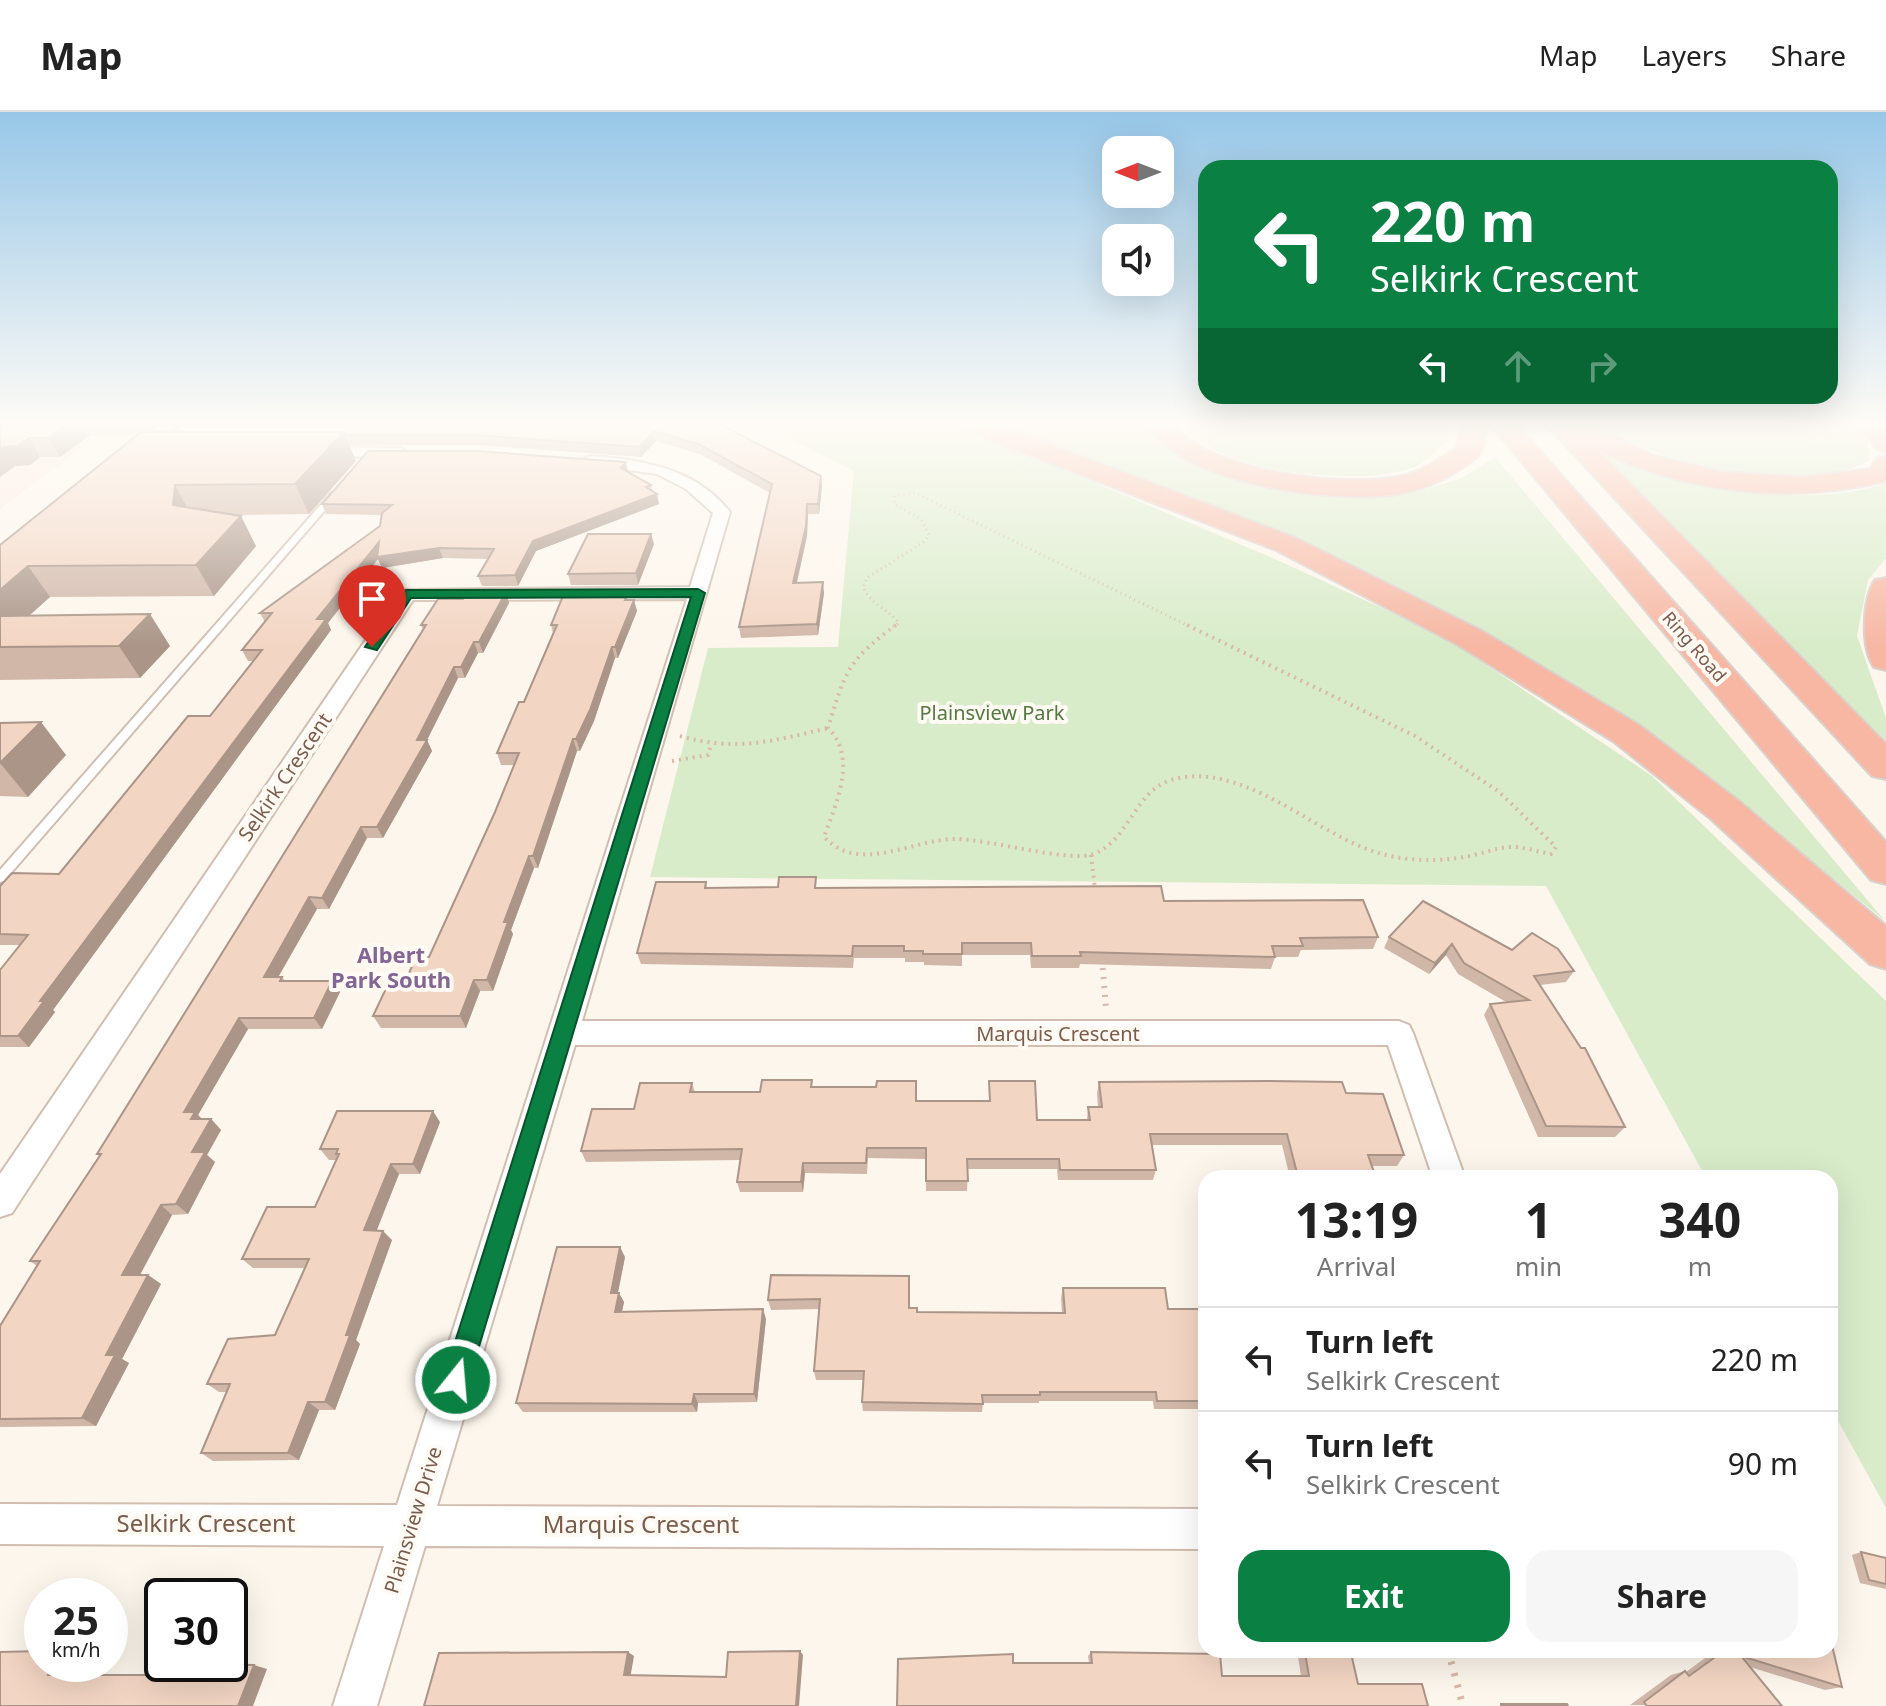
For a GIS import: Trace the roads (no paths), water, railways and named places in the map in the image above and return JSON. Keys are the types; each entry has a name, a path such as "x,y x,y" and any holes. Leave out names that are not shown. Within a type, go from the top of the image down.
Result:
{"highway":[{"path":"1167,498 1286,544 1470,638 1626,733 1725,810 1886,952"},
{"name":"Ring Road","path":"1566,498 1886,869"},
{"path":"1629,498 1886,767"},
{"path":"1886,587 1880,611 1886,660"}],"street":[{"name":"Plainsview Drive","path":"355,1706 648,763 722,512 709,498"},
{"name":"Selkirk Crescent","path":"0,1202 407,594 698,593"},
{"name":"Marquis Crescent","path":"564,1033 1399,1033 1446,1170"},
{"name":"Selkirk Crescent","path":"0,1524 411,1524"},
{"name":"Marquis Crescent","path":"411,1524 1198,1529"}],"lane":[{"path":"0,878 331,498"}],"district":[{"name":"Albert Park South","path":"391,968"}],"park label":[{"name":"Plainsview Park","path":"992,713"}]}
